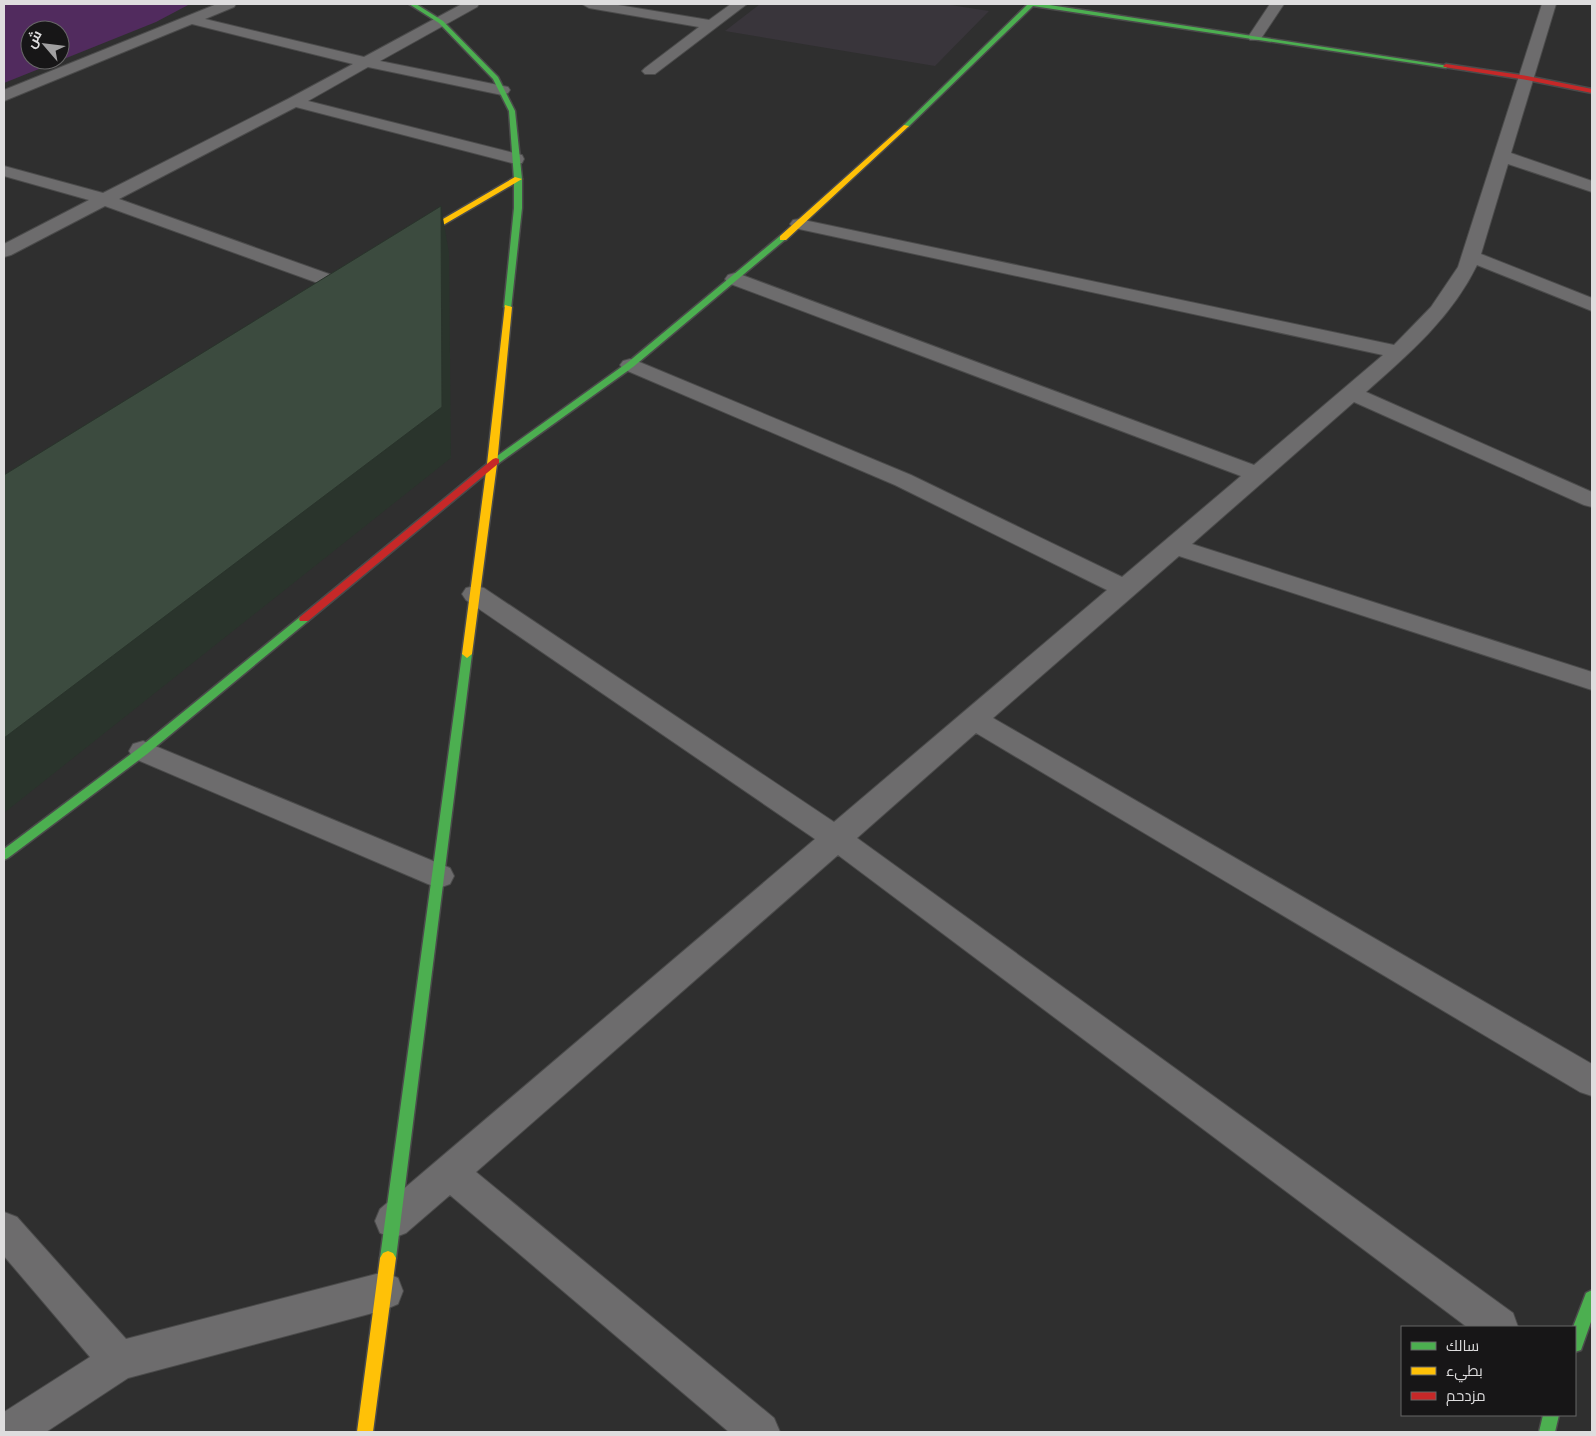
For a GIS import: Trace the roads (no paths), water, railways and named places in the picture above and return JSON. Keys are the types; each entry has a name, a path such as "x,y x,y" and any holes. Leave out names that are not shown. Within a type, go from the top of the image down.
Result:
{"street":[{"path":"4,96 229,4"},
{"path":"365,1432 476,594 492,464 518,208 518,179 512,111 496,78 441,22 412,4"},
{"path":"4,251 294,102 472,4"},
{"path":"589,4 711,25"},
{"path":"650,70 740,4"},
{"path":"4,855 143,751 492,464 630,365 735,279 799,224 909,123 1032,4 1527,78 1592,91"},
{"path":"1255,37 1277,4"},
{"path":"393,1221 1399,352 1439,311 1467,268 1549,4"},
{"path":"192,20 365,62 502,90"},
{"path":"294,102 516,158"},
{"path":"1502,156 1592,187"},
{"path":"4,171 103,199 341,281"},
{"path":"397,248 518,179"},
{"path":"799,224 1399,352"},
{"path":"1470,256 1592,305"},
{"path":"735,279 1256,474"},
{"path":"320,294 341,281"},
{"path":"630,365 903,480 1124,588"},
{"path":"1351,393 1592,500"},
{"path":"1173,546 1592,682"},
{"path":"476,594 836,838 1498,1326"},
{"path":"974,719 1592,1081"},
{"path":"143,751 439,876"},
{"path":"450,1173 760,1432"},
{"path":"4,1229 119,1361"},
{"path":"10,1432 119,1361 384,1291"},
{"path":"1576,1341 1592,1298"},
{"path":"1547,1432 1551,1416"}]}
